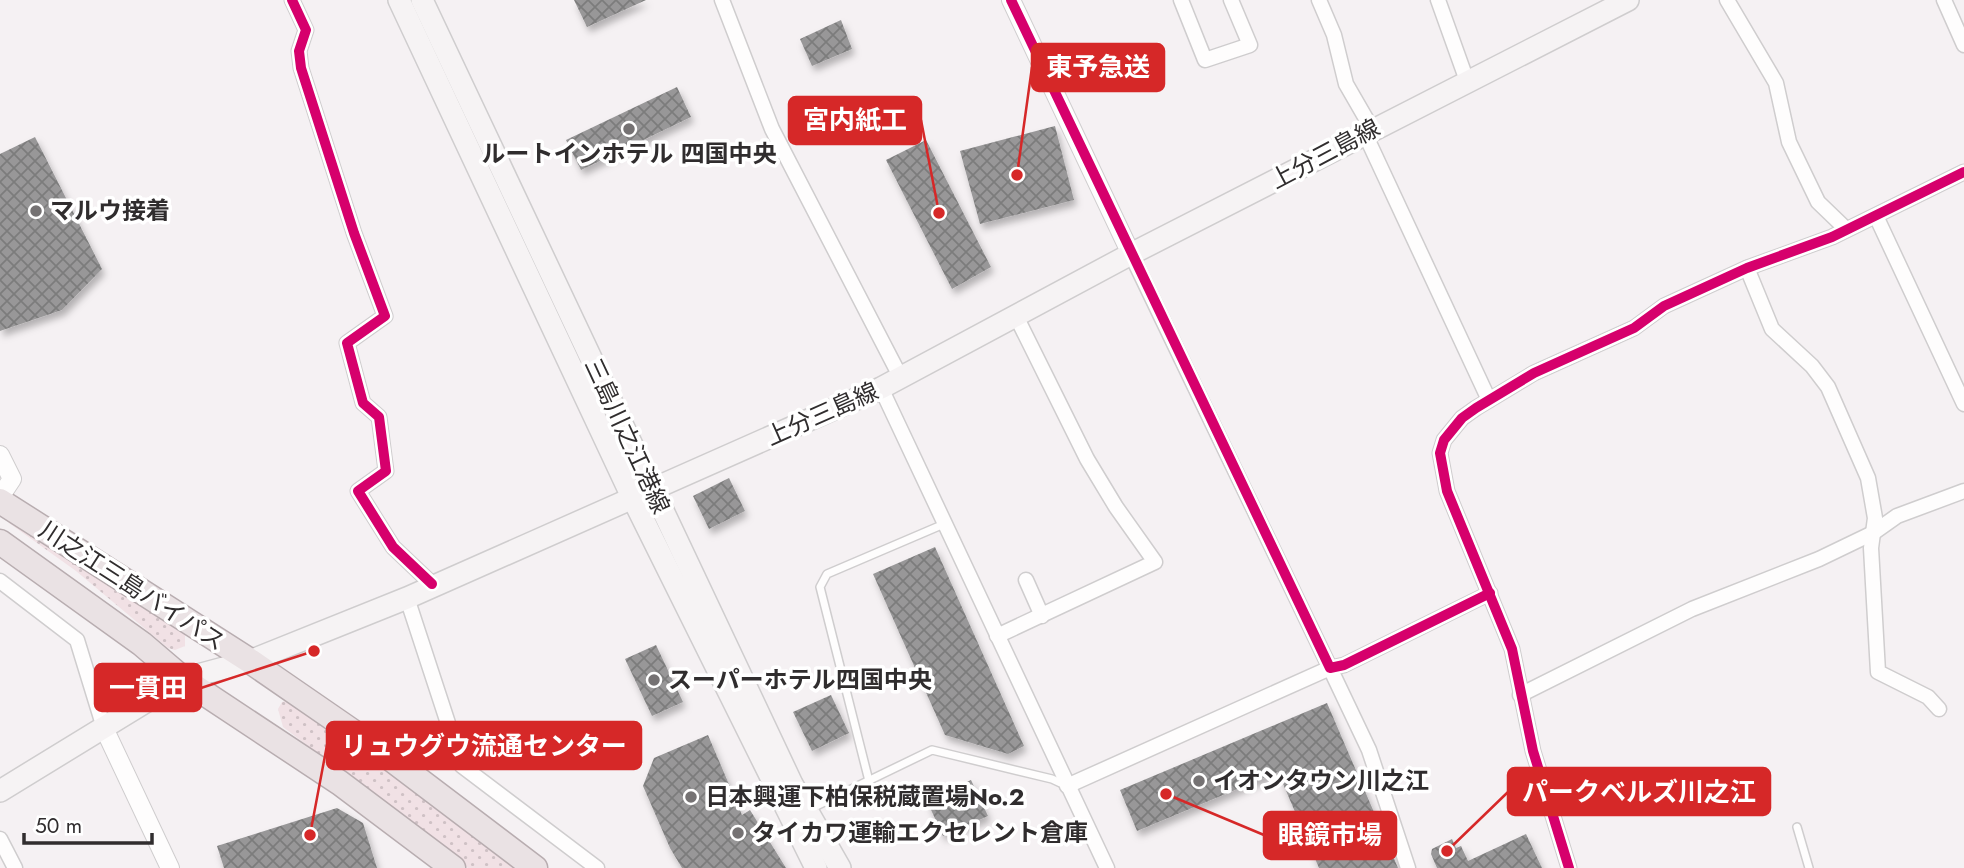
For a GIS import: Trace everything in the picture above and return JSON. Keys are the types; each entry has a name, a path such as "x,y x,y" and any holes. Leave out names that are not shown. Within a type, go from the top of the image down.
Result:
{"highway":[{"name":"川之江三島バイパス","path":"0,499 250,661 382,752 535,868"},
{"name":"川之江三島バイパス","path":"0,542 142,644 183,680 340,783 453,868"}],"main road":[{"name":"三島川之江港線","path":"399,0 642,495 806,811 839,868"},
{"name":"三島川之江港線","path":"422,0 642,495 816,868"},
{"name":"上分三島線","path":"0,791 183,680 250,661 407,598 432,584 642,495 881,388 1131,254 1628,0"}],"street":[{"path":"292,0 306,30 299,51 301,68 354,233 385,316 347,343 363,403 380,417 386,471 358,491 393,547 432,584"},
{"path":"722,0 772,129 901,378"},
{"path":"1011,0 1368,750 1408,868"},
{"path":"1181,0 1205,60 1250,45 1231,0"},
{"path":"1319,0 1334,35 1346,84 1489,400"},
{"path":"1438,0 1467,80"},
{"path":"1727,0 1776,83 1789,142 1818,202 1845,229"},
{"path":"1944,0 1964,45"},
{"path":"1569,868 1533,751 1511,649 1447,491 1440,453 1444,440 1457,424 1489,400 1534,373 1634,327 1664,306 1747,268 1832,237 1964,172"},
{"path":"1876,216 1964,404"},
{"path":"1747,268 1772,329 1812,366 1828,387 1868,478 1875,518 1873,533 1878,673 1928,696 1939,709"},
{"path":"997,636 1155,562 1116,507 1087,459 1016,316"},
{"path":"881,388 1107,868"},
{"path":"0,454 12,478 0,499"},
{"path":"1520,695 1692,609 1819,559 1873,533 1897,516 1964,491"},
{"path":"1026,580 1042,615"},
{"path":"0,581 77,640 104,728 170,868"},
{"path":"1067,786 1330,668 1345,665 1490,593"},
{"path":"407,598 462,766 597,868"},
{"path":"0,838 15,868"}],"lane":[{"path":"869,781 820,587 827,574 944,524"},
{"path":"806,811 932,750 1052,779 1067,786"},
{"path":"1797,827 1809,868"}],"shaded area":[{"path":"12,519 185,633 185,646 175,650 168,648 76,571 9,523 8,520"},
{"path":"289,700 518,868 468,868 283,727 278,709 282,702"}],"building":[{"path":"574,0 646,0 587,27"},
{"path":"841,20 852,49 812,66 800,39"},
{"name":"ルートインホテル 四国中央","path":"677,87 691,117 581,170 566,140"},
{"path":"1055,126 1074,200 980,224 960,151"},
{"name":"マルウ接着","path":"35,137 102,269 62,310 0,331 0,154"},
{"path":"926,140 991,267 952,289 886,160"},
{"path":"729,478 745,511 709,529 693,496"},
{"path":"935,547 1024,746 1008,754 945,735 873,574"},
{"name":"スーパーホテル四国中央","path":"656,645 683,702 652,716 625,659"},
{"path":"831,695 849,733 812,751 793,712"},
{"name":"イオンタウン川之江","path":"1327,703 1398,868 1319,868 1278,772 1137,831 1120,790"},
{"path":"708,735 742,815 750,810 786,868 682,868 670,848 643,786 654,758"},
{"path":"971,780 988,816 943,836 927,801"},
{"path":"337,808 363,823 377,868 224,868 217,846"},
{"path":"1526,834 1542,868 1437,868 1431,854 1432,849 1452,839 1456,848 1461,846 1468,861"}],"cycle path":[{"path":"292,0 306,30 299,51 301,68 354,233 385,316 347,343 363,403 379,417 386,471 358,491 393,547 432,584"},
{"path":"1011,0 1330,668 1344,665 1490,593"},
{"path":"1569,868 1533,751 1512,649 1447,491 1440,453 1444,440 1462,418 1534,373 1634,328 1664,306 1747,268 1832,237 1964,172"}],"place":[{"name":"ルートインホテル 四国中央","path":"629,129"},
{"name":"東予急送","path":"1017,175"},
{"name":"マルウ接着","path":"36,211"},
{"name":"宮内紙工","path":"939,213"},
{"name":"一貫田","path":"314,651"},
{"name":"スーパーホテル四国中央","path":"654,680"},
{"name":"イオンタウン川之江","path":"1199,781"},
{"name":"眼鏡市場","path":"1166,794"},
{"name":"日本興運下柏保税蔵置場No.2","path":"691,797"},
{"name":"タイカワ運輸エクセレント倉庫","path":"738,833"},
{"name":"リュウグウ流通センター","path":"310,835"},
{"name":"パークベルズ川之江","path":"1447,851"}]}
